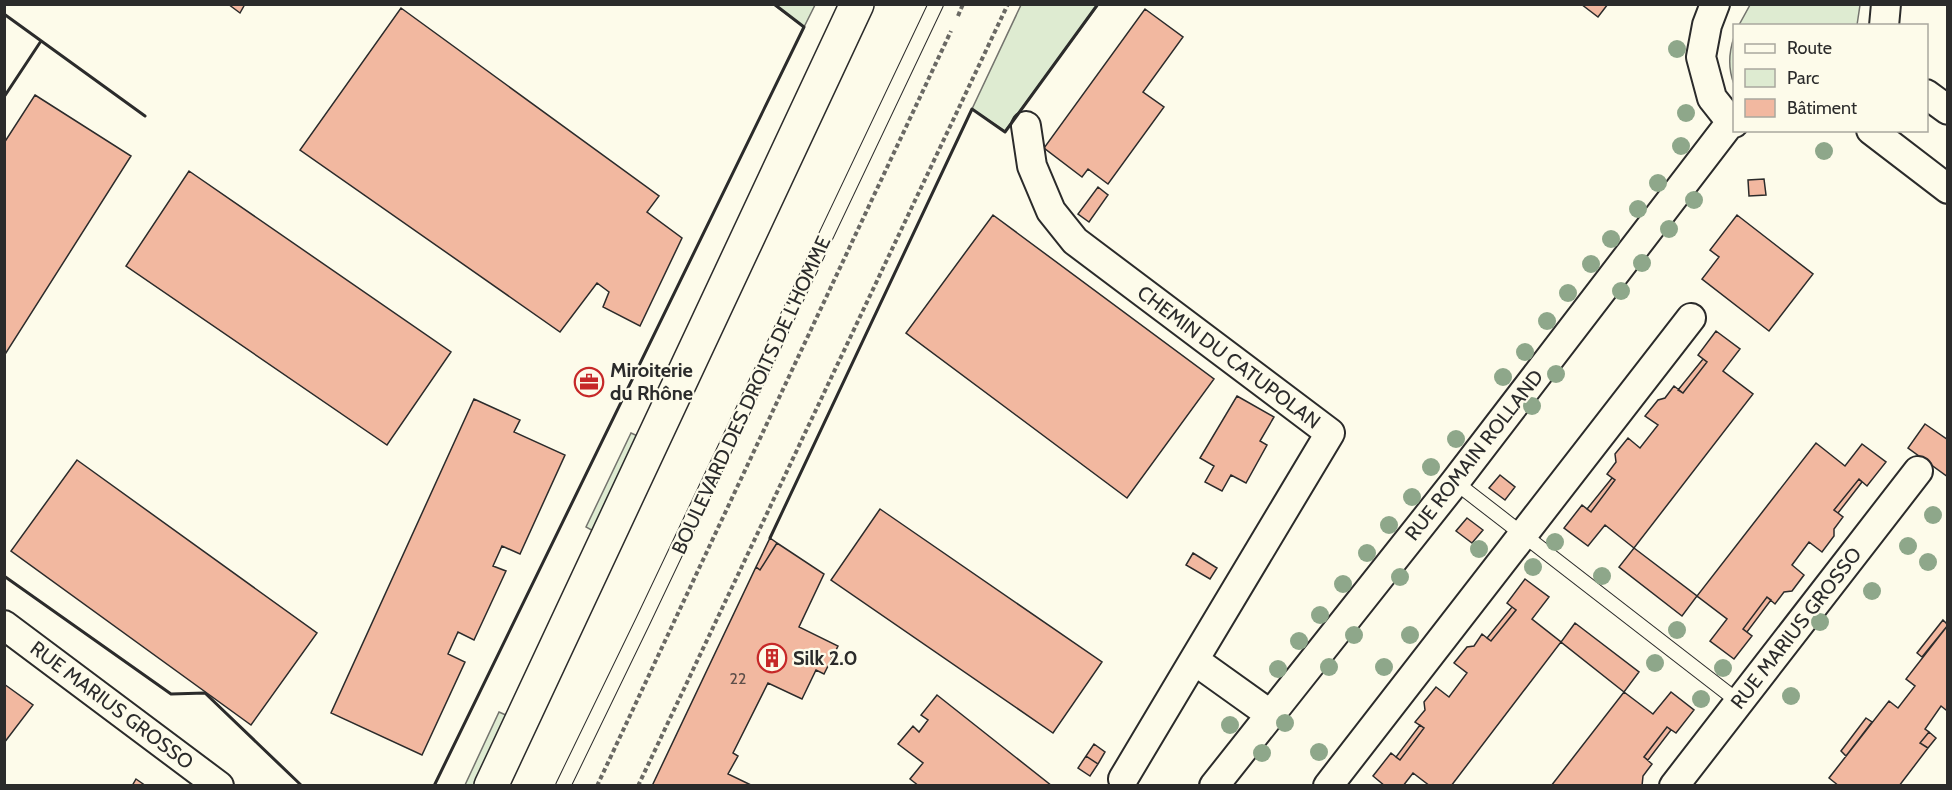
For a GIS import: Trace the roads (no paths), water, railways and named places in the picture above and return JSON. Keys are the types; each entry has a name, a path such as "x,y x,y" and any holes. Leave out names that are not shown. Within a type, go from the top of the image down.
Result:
{"main road":[{"path":"491,786 857,4"}],"street":[{"path":"1715,4 1707,26 1701,57 1712,98 1733,122"},
{"path":"1884,24 1886,4"},
{"path":"1928,96 1947,110"},
{"name":"RUE ROMAIN ROLLAND","path":"1214,786 1455,482 1733,122"},
{"name":"CHEMIN DU CATUPOLAN","path":"1026,126 1032,166 1047,202 1051,211 1075,241 1330,433 1123,779"},
{"path":"1874,132 1947,189"},
{"path":"1328,786 1691,318"},
{"name":"RUE MARIUS GROSSO","path":"1674,786 1918,471"},
{"name":"RUE MARIUS GROSSO","path":"4,625 219,786"},
{"path":"1194,660 1271,715"}],"lane":[{"name":"BOULEVARD DES DROITS DE L'HOMME","path":"563,786 649,610 936,4"},
{"path":"1455,482 1739,702"}],"place":[{"name":"Miroiterie du Rhône","path":"589,382"},
{"name":"Silk 2.0","path":"772,658"}]}
